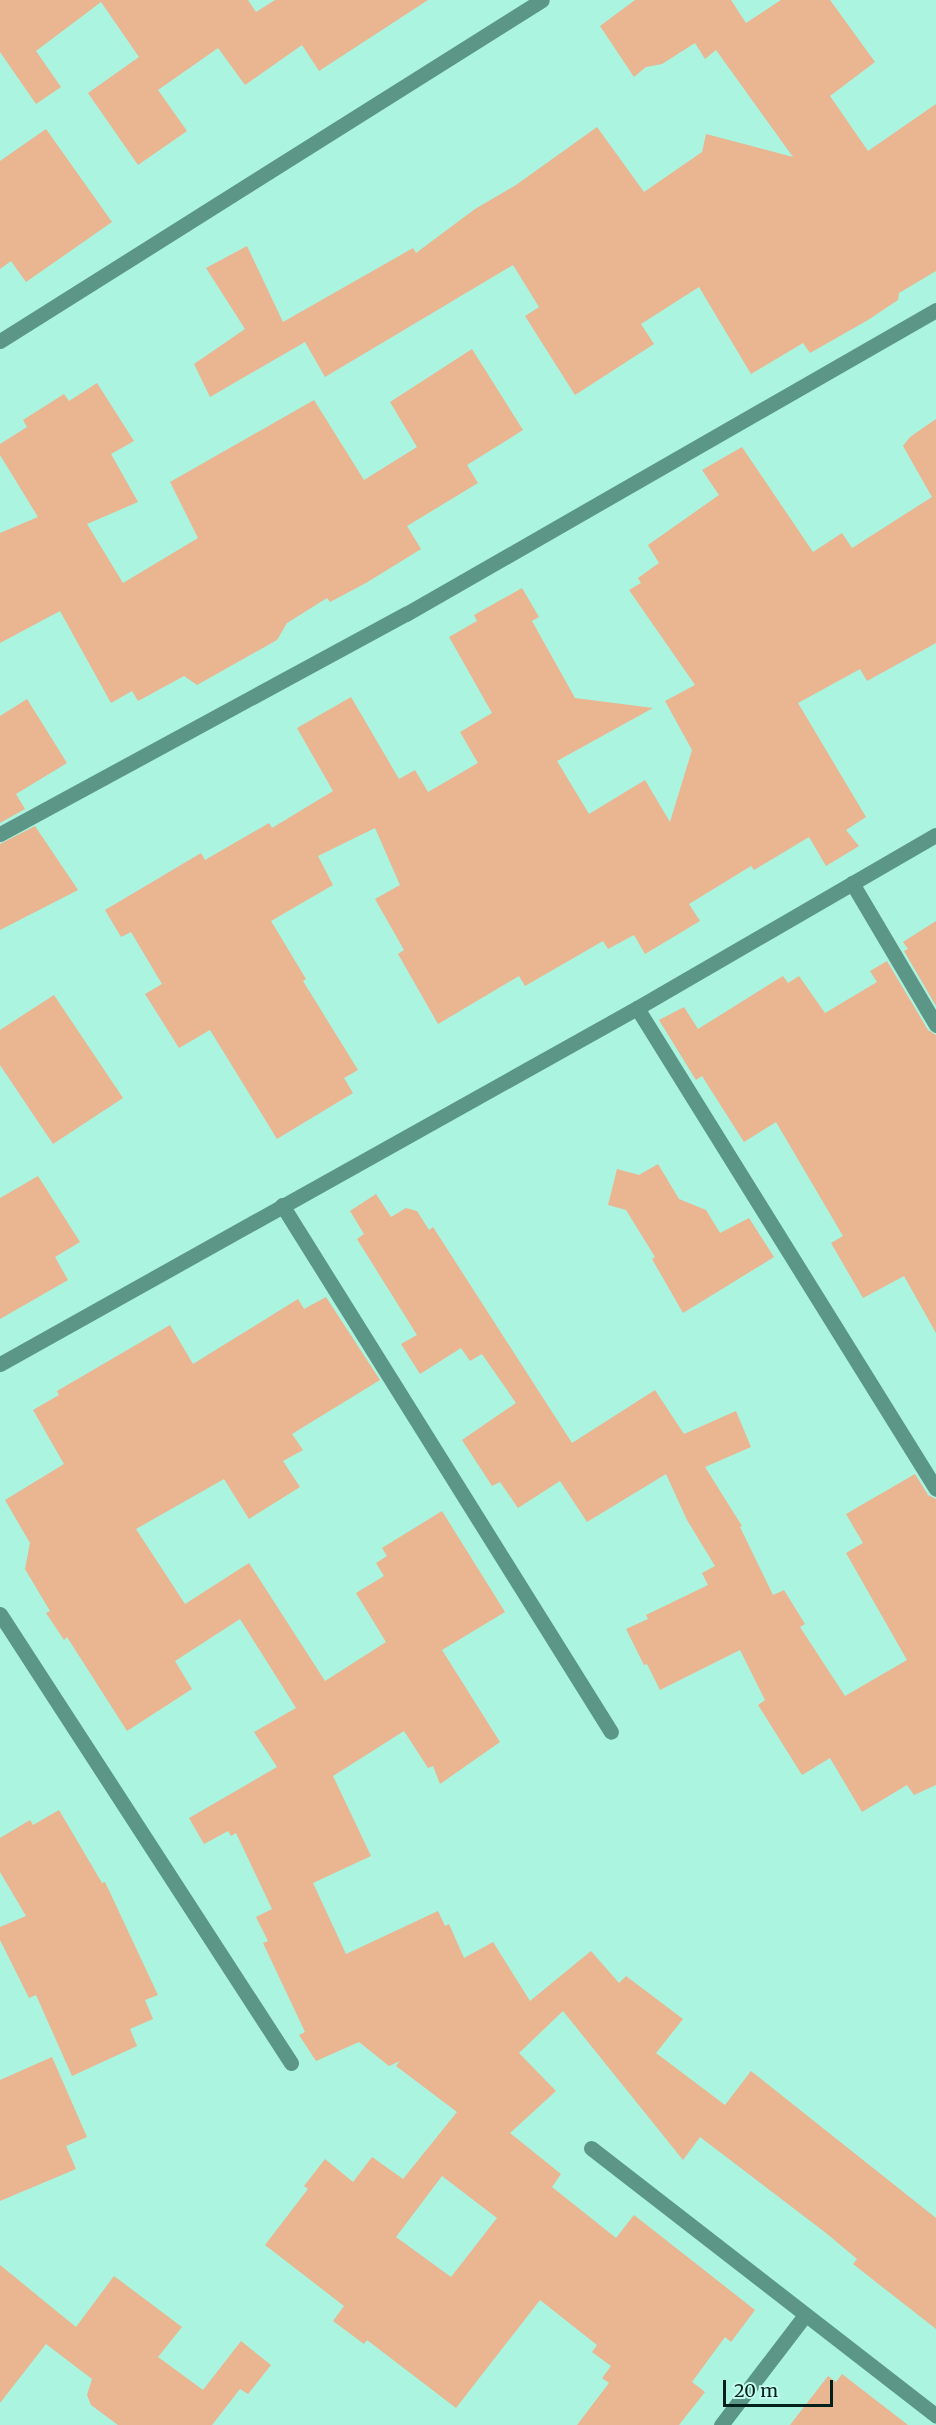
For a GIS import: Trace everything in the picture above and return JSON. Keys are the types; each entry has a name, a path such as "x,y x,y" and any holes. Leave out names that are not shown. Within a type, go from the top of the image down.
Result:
{"street":[{"path":"0,341 542,0"},
{"path":"0,834 406,614 936,310"},
{"path":"0,1364 637,1008 936,835"},
{"path":"852,883 936,1025"},
{"path":"637,1008 936,1489"},
{"path":"282,1205 610,1732"},
{"path":"0,1614 291,2063"},
{"path":"591,2148 936,2416"},
{"path":"721,2425 805,2314"}],"building":[{"path":"0,0 248,0 256,12 275,0 428,0 319,71 302,45 245,85 218,48 158,90 187,131 138,165 88,93 139,57 101,2 36,51 61,87 36,104 0,52"},
{"path":"635,0 731,0 746,23 781,0 830,0 875,62 830,96 868,151 936,104 936,271 899,293 898,300 868,320 810,353 803,343 751,374 699,287 641,324 654,344 575,395 525,316 539,307 513,265 325,377 305,342 210,397 194,364 245,329 206,268 247,246 283,322 413,248 416,253 475,209 516,185 597,127 644,192 702,152 706,134 793,157 716,50 705,59 695,43 662,64 646,67 634,77 600,26"},
{"path":"46,129 112,222 26,282 11,261 0,269 0,161"},
{"path":"472,349 523,430 467,465 478,483 407,526 421,549 366,583 330,602 327,598 287,623 277,640 197,685 184,676 138,701 132,691 111,703 60,611 0,643 0,533 38,517 0,455 0,444 27,427 23,420 64,394 69,401 97,383 134,441 111,454 138,502 87,524 123,583 198,538 170,482 314,400 364,480 417,447 390,402"},
{"path":"936,419 936,643 867,681 860,669 798,703 866,817 846,830 859,846 826,866 809,837 754,870 751,866 689,904 700,921 645,954 634,935 608,949 603,941 525,986 519,976 438,1024 398,954 404,950 375,899 400,885 375,828 318,856 333,885 271,921 306,979 303,981 358,1070 344,1078 353,1093 277,1139 210,1030 179,1048 145,994 162,984 131,932 121,937 105,910 201,853 205,860 269,823 272,828 333,791 297,728 351,697 399,779 415,770 428,792 478,763 460,732 492,713 449,637 477,621 474,615 522,588 539,617 532,621 575,698 653,708 557,761 589,814 645,780 670,822 692,750 665,701 695,685 629,590 641,583 638,578 659,563 648,545 719,495 702,470 742,447 813,552 842,533 852,548 932,497 903,446 910,437"},
{"path":"27,699 67,763 16,794 25,809 0,823 0,716"},
{"path":"35,826 78,890 0,930 0,844"},
{"path":"936,921 936,1006 904,951 908,949 903,942"},
{"path":"887,961 928,1030 936,1035 936,1333 904,1276 863,1298 831,1243 843,1236 776,1122 744,1142 702,1076 696,1080 659,1020 684,1007 698,1029 783,976 788,983 799,976 825,1013 877,982 870,971"},
{"path":"54,995 123,1098 53,1144 0,1065 0,1030"},
{"path":"658,1164 679,1199 706,1210 720,1233 749,1218 774,1257 683,1313 652,1259 655,1257 626,1210 608,1205 617,1169 639,1175"},
{"path":"38,1176 80,1242 55,1257 68,1280 0,1319 0,1198"},
{"path":"376,1194 391,1217 406,1208 417,1211 429,1230 433,1227 572,1443 655,1390 684,1434 736,1411 751,1447 705,1467 742,1526 740,1527 773,1595 784,1590 805,1624 800,1627 845,1696 907,1660 846,1553 863,1543 846,1514 915,1474 928,1495 936,1499 936,1785 914,1795 907,1785 862,1812 830,1758 802,1775 758,1705 765,1700 740,1650 660,1690 647,1664 644,1665 626,1629 648,1619 646,1615 708,1585 702,1573 715,1566 687,1520 666,1474 587,1522 560,1481 518,1508 500,1482 492,1486 462,1440 516,1403 482,1354 470,1361 461,1348 420,1374 401,1344 417,1335 357,1239 364,1234 350,1211"},
{"path":"326,1297 380,1380 292,1434 303,1450 283,1461 300,1487 249,1519 224,1479 136,1529 185,1604 249,1563 325,1681 386,1642 356,1593 384,1576 376,1563 387,1556 382,1548 442,1511 505,1612 442,1650 500,1742 440,1784 433,1766 428,1768 404,1731 333,1776 371,1856 313,1883 346,1954 438,1911 445,1926 449,1924 464,1958 493,1942 530,2001 591,1951 619,1983 626,1976 683,2019 656,2053 725,2105 751,2071 936,2218 936,2329 853,2264 857,2259 826,2233 700,2137 683,2160 563,2011 519,2053 556,2091 510,2133 561,2174 552,2187 616,2238 634,2215 755,2310 731,2342 725,2337 692,2382 705,2392 679,2425 577,2425 609,2383 602,2378 611,2366 592,2352 597,2345 540,2300 456,2408 367,2340 364,2344 333,2321 344,2306 265,2245 308,2189 304,2186 325,2159 353,2182 372,2157 403,2179 457,2112 396,2066 400,2061 389,2066 359,2042 316,2061 299,2035 305,2032 263,1943 268,1941 256,1917 272,1909 236,1833 231,1836 228,1831 204,1844 189,1818 277,1767 254,1732 296,1708 240,1619 175,1661 192,1689 127,1731 67,1637 64,1640 46,1613 50,1611 25,1569 30,1543 5,1500 64,1464 33,1410 59,1395 57,1391 170,1325 193,1364 298,1299 304,1309","holes":["442,2176 497,2218 451,2277 396,2237"]},
{"path":"59,1810 102,1883 105,1882 158,1995 145,2000 153,2019 130,2029 137,2046 72,2076 36,1995 29,1998 0,1940 0,1927 26,1916 0,1872 0,1838 30,1820 33,1825"},
{"path":"52,2057 87,2137 66,2146 76,2169 0,2201 0,2080"},
{"path":"0,2265 76,2327 114,2276 182,2327 158,2357 203,2390 241,2341 271,2365 248,2394 240,2389 212,2425 118,2425 91,2405 87,2395 92,2379 46,2344 0,2403"},
{"path":"842,2374 908,2425 790,2425 828,2376 836,2382"}]}
